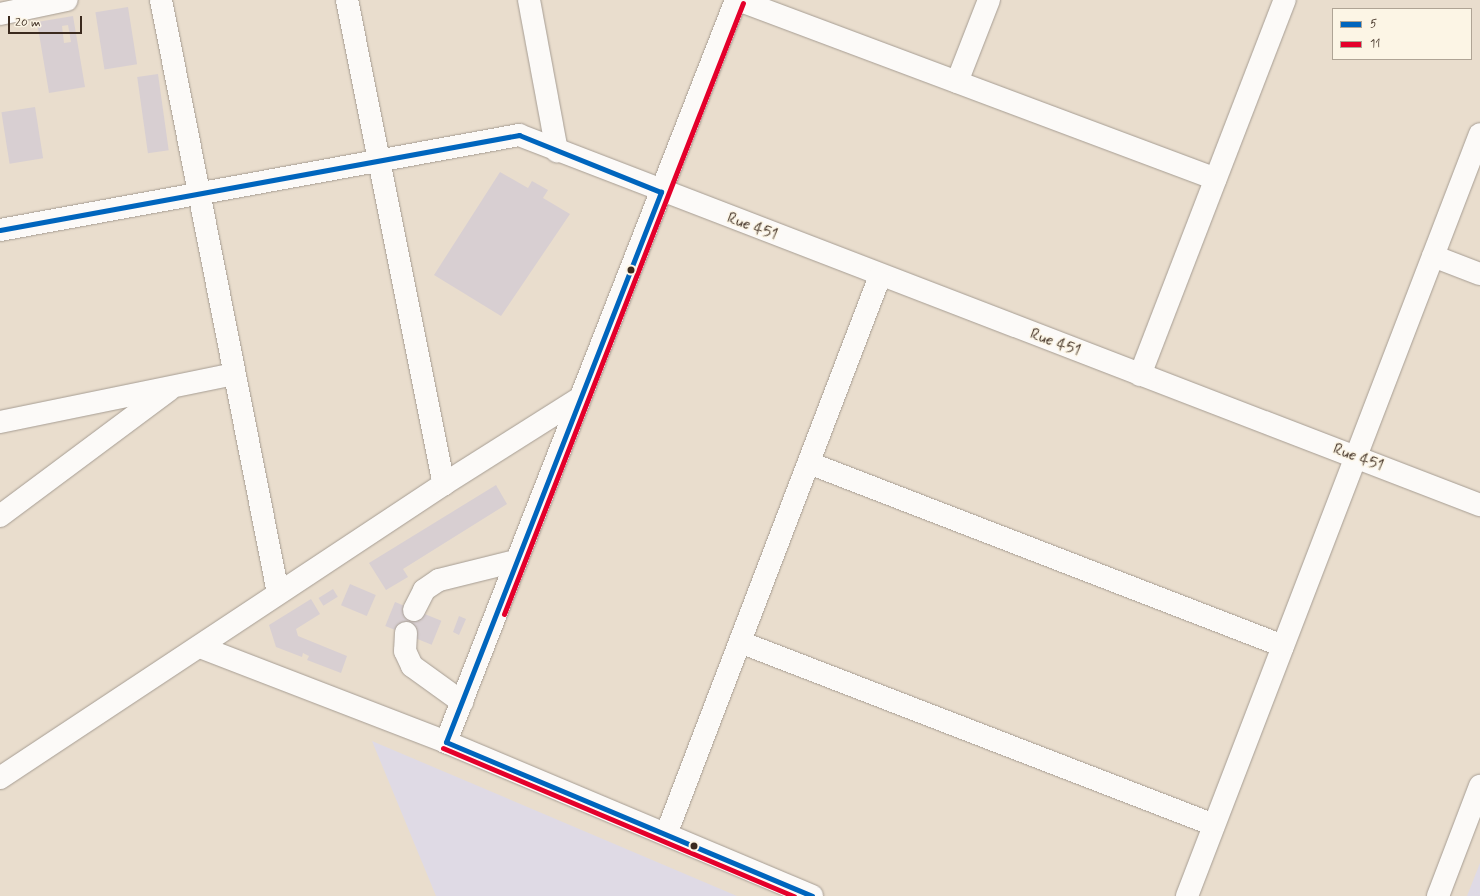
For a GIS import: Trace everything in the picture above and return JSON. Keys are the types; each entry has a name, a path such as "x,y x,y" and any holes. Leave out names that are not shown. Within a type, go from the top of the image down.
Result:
{"street":[{"path":"0,14 67,0"},
{"path":"161,0 278,593"},
{"path":"347,0 444,484"},
{"path":"529,0 558,150"},
{"path":"446,742 737,0 1216,179"},
{"path":"957,82 989,0"},
{"path":"1140,375 1285,0"},
{"path":"1187,896 1480,134"},
{"name":"Rue 451","path":"0,230 519,135 661,192 1480,505"},
{"path":"1433,256 1480,274"},
{"path":"667,832 880,276"},
{"path":"0,422 234,374"},
{"path":"0,516 174,387"},
{"path":"0,778 444,484 580,398"},
{"path":"809,463 1283,646"},
{"path":"414,610 424,590 439,580 516,561"},
{"path":"406,633 405,651 412,666 462,702"},
{"path":"740,642 1214,825"},
{"path":"200,647 446,742 667,832 812,896"},
{"path":"1438,896 1480,786"}],"shaded area":[{"path":"372,741 737,896 436,896"},
{"path":"1480,863 1480,896 1467,896"}],"building":[{"path":"128,7 137,64 104,69 95,12"},
{"path":"73,16 85,87 49,93 37,22","holes":["68,25 71,42 64,43 62,26"]},
{"path":"158,74 169,150 148,153 137,77"},
{"path":"35,107 43,158 10,164 1,112"},
{"path":"500,172 528,188 532,181 548,190 543,198 570,214 501,316 434,275"},
{"path":"496,485 507,504 403,569 408,577 386,590 369,563"},
{"path":"350,584 376,595 367,616 341,605"},
{"path":"333,589 338,597 323,606 319,598"},
{"path":"311,599 320,614 296,629 298,636 347,656 341,673 307,660 309,656 303,653 302,657 276,647 269,625"},
{"path":"395,602 441,621 432,645 385,626"},
{"path":"459,616 466,619 459,635 453,632"}],"transit line":[{"name":"11","path":"504,614 743,3"},
{"name":"5","path":"0,230 519,135 661,192"},
{"name":"5","path":"446,742 661,192"},
{"name":"5","path":"446,742 812,896"},
{"name":"11","path":"443,748 794,896"}]}
